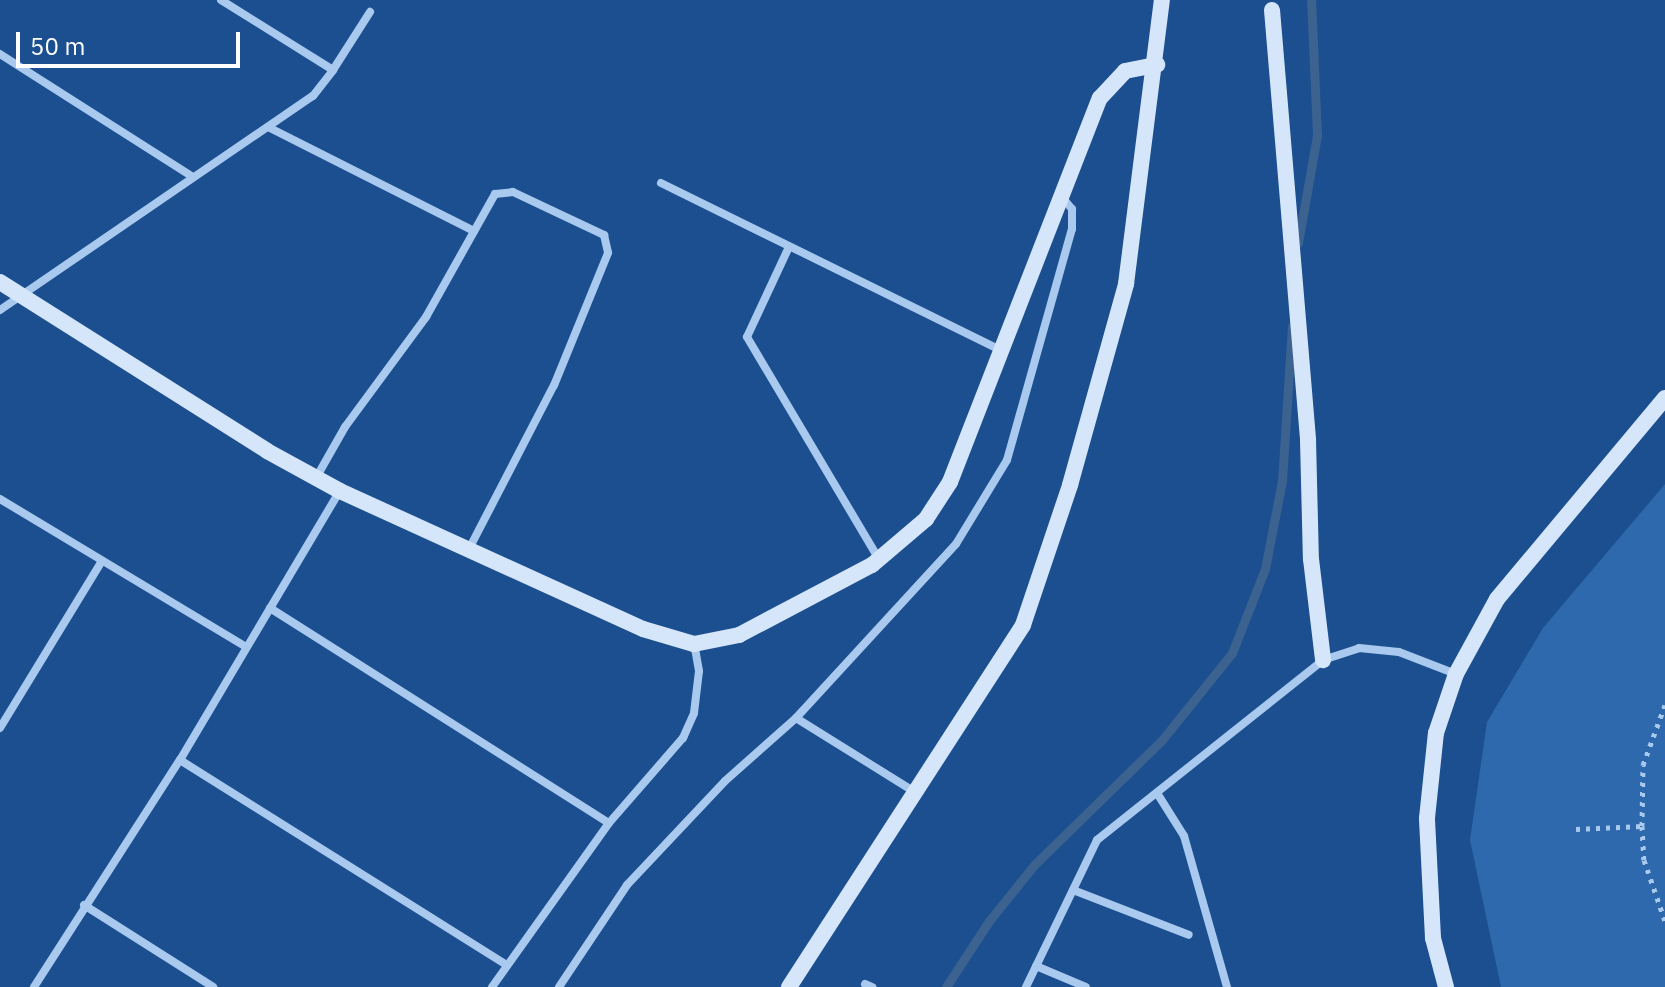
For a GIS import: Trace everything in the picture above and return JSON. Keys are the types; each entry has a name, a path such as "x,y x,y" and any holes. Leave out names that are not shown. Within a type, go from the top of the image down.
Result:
{"street":[{"path":"221,0 333,70"},
{"path":"789,987 1023,625 1066,499 1126,284 1157,65 1162,0"},
{"path":"1272,10 1308,440 1311,559 1323,660"},
{"path":"0,310 19,294 313,96 370,12"},
{"path":"0,54 193,177"},
{"path":"0,282 340,491 643,629 694,644 739,635 879,559 926,519 950,482 1100,98 1125,71 1157,65"},
{"path":"268,127 474,231"},
{"path":"661,183 788,249 1001,350"},
{"path":"316,478 345,427 426,317 495,194 513,192 604,235 608,253 554,385 469,549"},
{"path":"559,987 627,885 725,781 796,718 956,544 1000,474 1072,229 1072,209 1060,195"},
{"path":"788,249 747,337 879,559"},
{"path":"1446,987 1433,938 1427,818 1436,733 1456,674 1497,599 1665,398"},
{"path":"34,987 180,760 340,491"},
{"path":"0,499 246,647"},
{"path":"0,728 102,561"},
{"path":"270,608 609,823"},
{"path":"492,987 505,964 609,823 683,738 694,713 699,671 694,644"},
{"path":"1026,987 1097,840 1323,660 1359,648 1399,652 1456,674"},
{"path":"796,718 915,792"},
{"path":"180,760 505,964"},
{"path":"1157,793 1184,836 1227,987"},
{"path":"1073,890 1189,935"},
{"path":"84,905 213,987"},
{"path":"1036,966 1086,987"}],"path":[{"path":"1665,705 1643,765 1642,826 1644,860 1665,921"},
{"path":"1576,829 1642,826"}],"shaded area":[{"path":"1665,484 1665,987 1501,987 1470,840 1487,722 1543,628"}],"waterway":[{"path":"1298,243 1317,135 1311,0"},
{"path":"946,987 989,921 1035,864 1162,740 1232,653 1265,569 1282,481 1292,326"}]}
